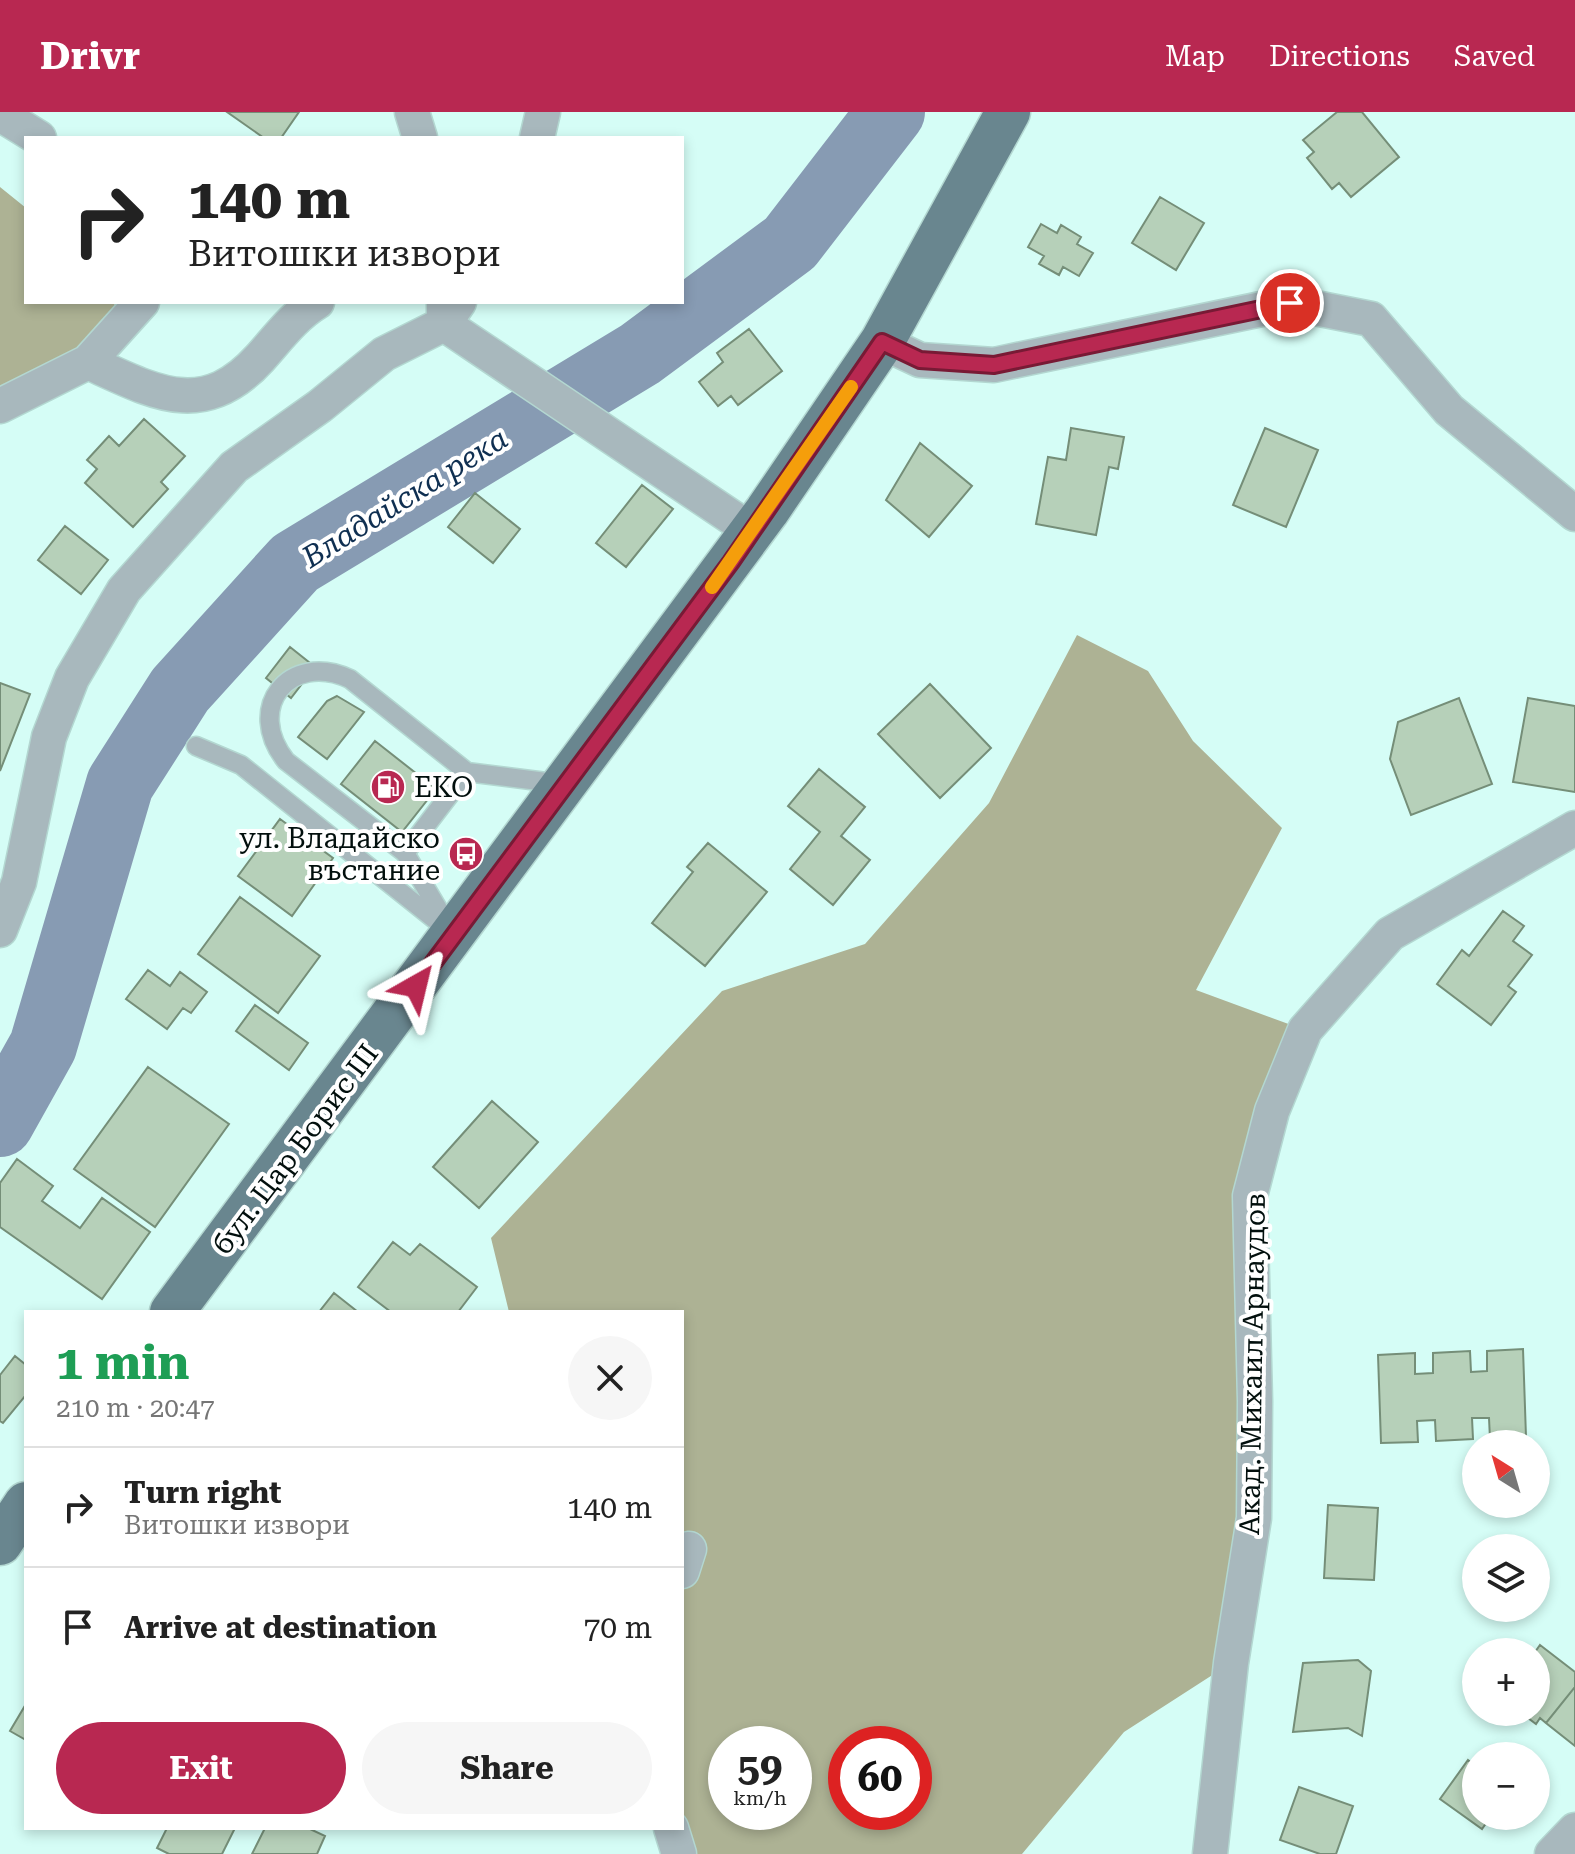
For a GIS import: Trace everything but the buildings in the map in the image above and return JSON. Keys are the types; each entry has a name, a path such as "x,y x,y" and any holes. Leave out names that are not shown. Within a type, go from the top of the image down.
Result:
{"main road":[{"name":"бул. Цар Борис III","path":"174,1310 752,531 882,342 1008,112"},
{"path":"0,1543 24,1507"}],"street":[{"path":"412,112 419,136"},
{"path":"537,136 543,112"},
{"path":"0,114 36,136"},
{"path":"882,342 920,360 994,365 1290,303 1371,319 1449,410 1575,514"},
{"path":"0,406 88,362 140,304"},
{"path":"88,362 147,389 188,398 220,391 251,368 301,312 314,304"},
{"path":"0,930 19,882 49,737 72,678 124,590 234,467 449,309 481,347 752,531"},
{"name":"Акад. Михаил Арнаудов","path":"1210,1854 1231,1663 1254,1518 1255,1401 1250,1196 1272,1111 1305,1030 1390,934 1575,828"},
{"path":"672,1830 679,1854"},
{"path":"1552,1854 1575,1830"}],"lane":[{"path":"454,936 405,853 286,761 269,731 268,713 274,697 299,674 334,672 350,679 467,772 564,785"},
{"path":"196,746 241,765 454,936"},
{"path":"405,853 467,772"}],"green space":[{"path":"0,187 24,206 24,304 114,304 116,311 73,364 0,398"},
{"path":"1077,635 1148,671 1193,741 1282,828 1196,990 1305,1030 1272,1111 1255,1401 1231,1663 1124,1732 1022,1854 679,1854 684,1830 684,1565 689,1549 684,1533 684,1310 509,1310 491,1238 722,991 865,944 989,803"}],"waterway":[{"name":"Владайска река","path":"0,1123 43,1046 120,784 180,690 295,563 640,354 790,243 891,112"}],"slow traffic":[{"path":"712,587 851,387"}],"place":[{"name":"EKO","path":"388,787"},
{"name":"ул. Владайско въстание","path":"466,854"}],"route":[{"path":"416,986 731,562 882,342 920,360 994,365 1290,303"}]}
